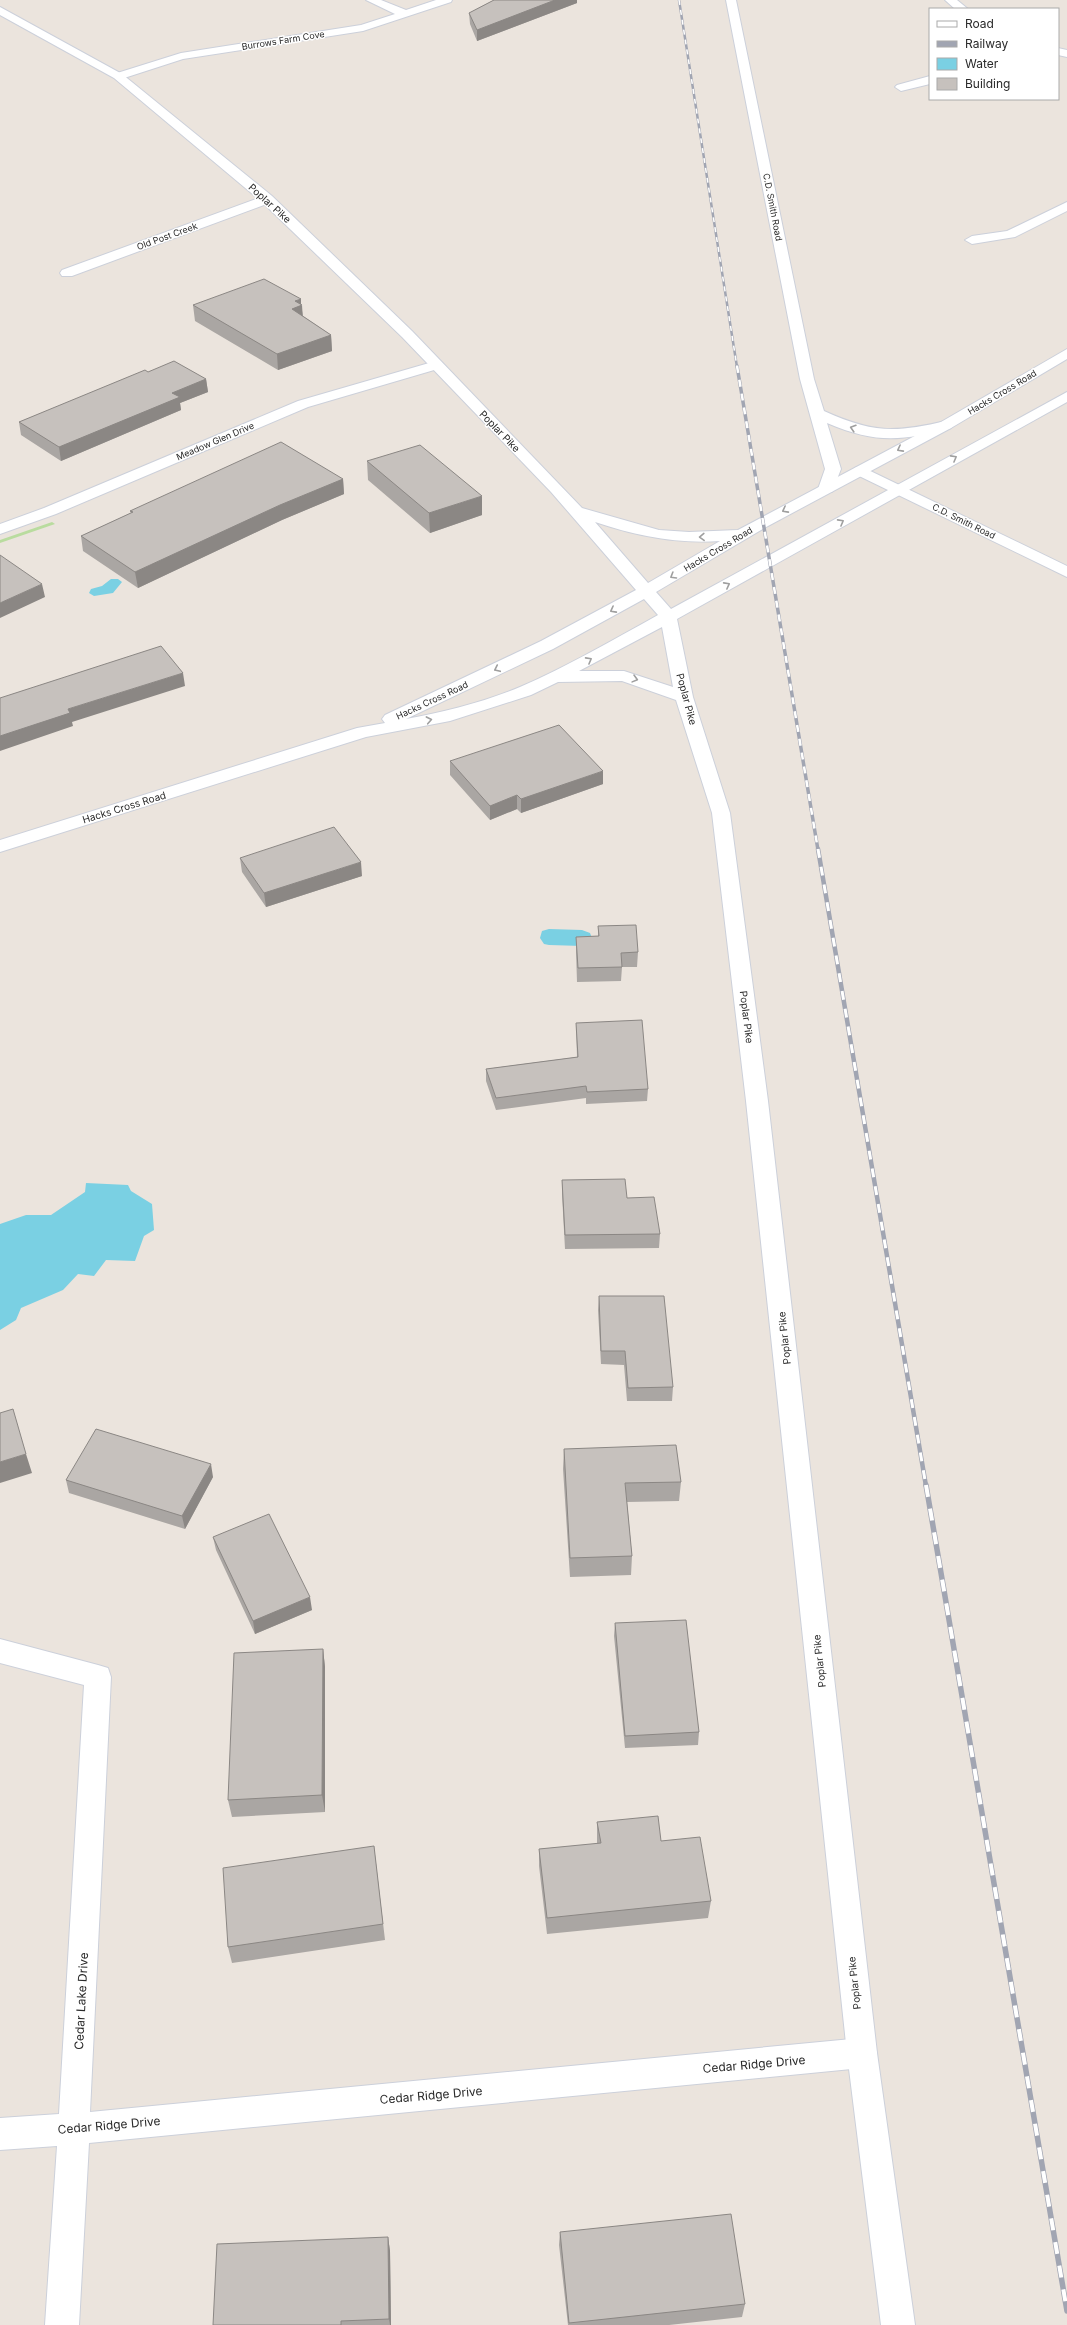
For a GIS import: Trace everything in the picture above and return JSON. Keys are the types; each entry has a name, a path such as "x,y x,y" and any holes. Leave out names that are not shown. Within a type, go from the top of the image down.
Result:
{"street":[{"path":"371,0 406,14"},
{"name":"Burrows Farm Cove","path":"118,76 181,56 363,28 447,0"},
{"name":"C.D. Smith Road","path":"731,0 807,379 833,469 826,489"},
{"path":"950,0 961,8"},
{"name":"Poplar Pike","path":"0,10 118,76 267,199 407,334 436,366 557,489 668,616 684,697 721,813 757,1101 862,2054 898,2325"},
{"path":"901,87 929,80"},
{"name":"Old Post Creek","path":"67,273 267,199"},
{"path":"972,240 1010,234 1067,206"},
{"name":"Hacks Cross Road","path":"363,732 547,645 647,591 741,535 946,425 1067,353"},
{"name":"Meadow Glen Drive","path":"0,529 57,508 303,404 436,366"},
{"name":"Hacks Cross Road","path":"0,846 363,732 444,717 524,692 668,616 1067,396"},
{"path":"816,413 839,424 861,431 908,434 946,425"},
{"name":"C.D. Smith Road","path":"860,471 1067,572"},
{"path":"574,510 630,529 660,535 696,537 741,535"},
{"path":"554,677 624,676 684,697"},
{"name":"Cedar Lake Drive","path":"0,1651 98,1677 62,2325"},
{"name":"Cedar Ridge Drive","path":"0,2134 74,2129 862,2054"}],"green space":[{"path":"52,522 55,524 0,543 0,540"}],"water":[{"path":"111,579 118,579 122,582 113,593 94,596 89,593 91,589 102,586"},
{"path":"549,929 582,930 590,933 592,938 582,946 544,944 540,938 542,931"},
{"path":"86,1183 128,1185 131,1191 152,1204 154,1230 144,1236 135,1261 106,1260 94,1276 78,1274 63,1290 21,1308 16,1320 0,1330 0,1224 26,1215 51,1215 85,1192"}],"building":[{"path":"494,0 555,0 477,30 469,13"},
{"path":"264,279 301,299 295,301 302,305 292,309 331,335 277,354 193,305"},
{"path":"174,361 206,379 172,393 180,397 59,447 19,422 145,370 148,372"},
{"path":"281,442 343,479 280,505 135,572 81,536 133,512 130,511"},
{"path":"420,445 482,496 429,513 367,461"},
{"path":"0,555 42,584 0,603"},
{"path":"161,646 183,673 68,709 70,713 0,736 0,698"},
{"path":"559,725 603,771 521,799 517,795 490,806 450,761"},
{"path":"334,827 361,862 264,893 240,858"},
{"path":"636,925 638,952 621,953 622,967 578,968 576,937 599,936 598,926"},
{"path":"642,1020 648,1089 587,1092 586,1086 496,1098 486,1069 578,1057 576,1023"},
{"path":"625,1179 627,1198 654,1197 660,1234 565,1235 562,1180"},
{"path":"599,1296 664,1296 673,1387 628,1388 625,1351 601,1351"},
{"path":"13,1409 26,1454 0,1462 0,1413"},
{"path":"96,1429 211,1464 182,1516 66,1480"},
{"path":"676,1445 681,1482 625,1483 632,1556 570,1558 564,1449"},
{"path":"269,1514 310,1597 253,1621 213,1537"},
{"path":"686,1620 699,1732 625,1736 615,1623"},
{"path":"323,1649 322,1795 228,1800 234,1653"},
{"path":"658,1816 661,1841 700,1837 711,1901 547,1918 539,1849 601,1843 597,1822"},
{"path":"374,1846 383,1924 228,1947 223,1868"},
{"path":"731,2214 745,2304 569,2323 560,2232"},
{"path":"388,2237 389,2319 341,2321 341,2325 213,2325 217,2244"}],"railway":[{"path":"679,0 737,367"},
{"path":"737,366 818,850"},
{"path":"818,849 926,1486"},
{"path":"926,1485 1067,2311"}]}
